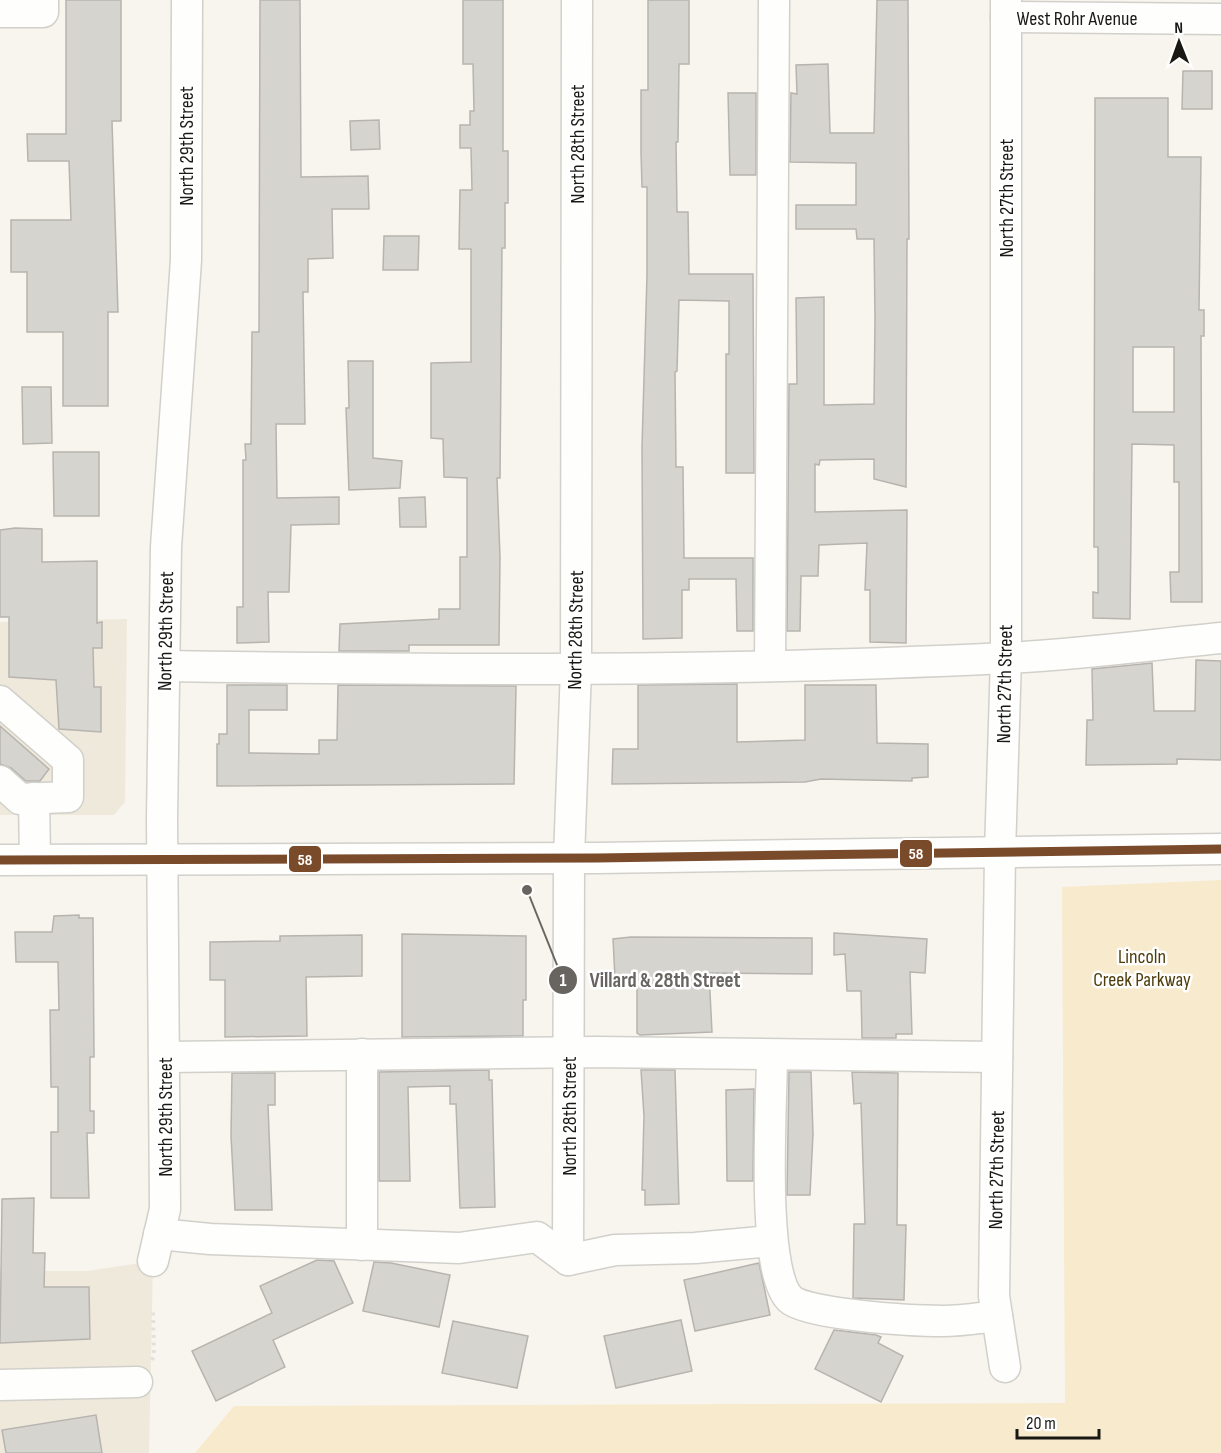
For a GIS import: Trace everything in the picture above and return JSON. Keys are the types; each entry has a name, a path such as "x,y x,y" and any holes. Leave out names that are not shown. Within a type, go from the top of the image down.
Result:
{"street":[{"path":"0,12 43,12 43,0"},
{"name":"North 29th Street","path":"187,0 186,260 166,547 163,859 165,1209 156,1248 210,1239 362,1245"},
{"name":"North 28th Street","path":"568,1260 569,858 576,669 577,0"},
{"path":"770,666 774,0"},
{"name":"West Rohr Avenue","path":"1006,9 1221,19"},
{"name":"North 27th Street","path":"1005,1367 994,1296 1000,853 1006,658 1006,9"},
{"path":"165,666 576,669 770,666 1006,658 1221,638"},
{"path":"0,700 68,760 68,797 20,800 0,781"},
{"path":"34,798 35,860"},
{"path":"0,860 569,858 1221,849"},
{"path":"165,1057 569,1052 997,1057"},
{"path":"362,1054 362,1245 459,1248 537,1237 568,1260 615,1250 695,1248 771,1241"},
{"path":"772,1054 771,1241 780,1281 790,1299 803,1307 834,1312 941,1321 997,1316"},
{"path":"0,1385 137,1382"}],"path":[{"path":"137,1382 154,1356 153,1310"}],"shaded area":[{"path":"127,619 125,802 114,815 0,815 0,622"},
{"path":"153,1261 149,1453 0,1453 0,1271 88,1271"}],"green space":[{"name":"Lincoln Creek Parkway","path":"1221,880 1221,1453 195,1453 234,1406 1065,1403 1062,887"}],"building":[{"path":"66,0 121,0 121,121 112,121 118,312 108,312 108,406 63,406 63,332 27,332 27,272 11,272 11,220 71,220 69,161 28,161 27,134 66,134"},
{"path":"260,0 300,0 301,177 368,176 369,209 332,209 333,258 308,259 308,292 303,292 305,424 276,424 277,498 339,497 339,524 291,525 289,592 268,592 269,642 237,643 237,607 243,607 243,460 246,460 245,444 251,444 252,332 259,332"},
{"path":"463,0 503,0 503,151 508,151 508,203 505,203 505,248 502,248 500,478 497,478 500,557 499,645 409,645 409,651 339,651 340,624 439,619 439,609 460,609 460,557 467,557 467,478 444,477 443,439 431,438 431,363 471,362 471,249 459,249 460,190 472,190 471,148 460,148 460,125 470,125 470,111 474,111 473,64 463,64"},
{"path":"648,0 689,0 689,64 679,64 678,142 676,142 677,212 688,212 689,274 753,274 754,473 726,473 726,354 729,354 729,301 679,300 677,371 675,372 676,467 683,467 684,558 753,558 753,631 737,631 736,579 689,579 689,590 682,590 682,638 643,639 642,447 647,187 642,187 641,90 648,90"},
{"path":"877,0 908,0 909,239 907,239 906,487 874,479 874,459 820,460 819,465 815,464 815,512 907,510 906,643 870,642 870,590 865,590 867,543 819,545 818,576 801,576 800,631 787,631 789,384 797,384 796,298 824,297 824,405 874,404 875,318 874,239 857,239 856,229 796,229 796,205 856,205 856,163 790,162 791,93 797,94 796,65 828,64 830,133 874,133"},
{"path":"1183,71 1212,71 1212,109 1182,109"},
{"path":"728,93 756,93 756,175 730,175"},
{"path":"1095,98 1168,98 1168,157 1201,157 1199,310 1204,310 1204,336 1201,336 1202,602 1171,602 1170,572 1179,572 1179,482 1174,482 1174,445 1132,444 1130,619 1093,618 1093,592 1098,593 1098,547 1094,547","holes":["1133,347 1174,347 1174,412 1133,412"]},
{"path":"379,120 380,149 351,150 350,121"},
{"path":"384,236 419,236 418,270 383,270"},
{"path":"348,361 373,361 373,458 402,461 400,488 349,490 346,408 349,408"},
{"path":"22,387 51,387 52,443 23,444"},
{"path":"53,452 99,452 99,516 54,516"},
{"path":"425,497 426,527 400,527 399,498"},
{"path":"42,529 42,562 97,561 97,623 102,622 102,648 93,648 94,687 101,687 101,732 59,729 56,680 9,677 9,617 0,617 0,530"},
{"path":"1196,660 1221,661 1221,760 1177,759 1177,764 1086,765 1087,720 1093,720 1092,669 1152,663 1154,711 1195,711"},
{"path":"737,684 737,742 805,740 805,685 876,685 877,743 928,744 928,777 912,778 912,781 821,779 805,782 612,784 613,749 638,749 638,685"},
{"path":"227,685 287,685 287,710 249,710 249,753 319,754 319,740 337,740 338,685 516,686 514,784 217,786 217,744 219,744 219,734 227,734"},
{"path":"0,726 49,769 40,781 26,781 11,768 0,764"},
{"path":"79,915 79,918 93,918 94,1057 90,1057 90,1111 94,1111 94,1133 87,1133 89,1198 51,1198 51,1132 58,1132 58,1087 51,1087 50,1010 59,1010 58,962 16,962 15,932 52,932 54,916"},
{"path":"834,933 927,939 925,973 910,972 912,1034 896,1034 896,1038 862,1038 861,991 847,991 845,954 834,955"},
{"path":"402,934 526,936 526,1000 523,1000 523,1036 402,1037"},
{"path":"362,935 362,976 306,977 307,1036 225,1037 225,980 210,980 210,942 280,941 280,936"},
{"path":"631,937 812,938 812,974 709,973 712,1032 640,1035 637,1033 637,978 615,978 613,939"},
{"path":"489,1070 489,1080 492,1080 495,1207 460,1208 456,1104 450,1104 450,1086 408,1087 410,1181 379,1181 379,1072"},
{"path":"641,1070 675,1070 679,1204 645,1205 645,1190 642,1190 644,1116"},
{"path":"789,1072 811,1072 813,1134 810,1195 787,1195"},
{"path":"852,1072 898,1073 897,1225 906,1225 904,1300 853,1298 854,1224 865,1224 861,1103 854,1104"},
{"path":"232,1073 275,1073 275,1105 268,1105 272,1210 235,1210 231,1136"},
{"path":"754,1089 753,1181 727,1181 726,1090"},
{"path":"34,1198 33,1253 45,1253 44,1287 89,1287 90,1339 0,1343 2,1199"},
{"path":"317,1260 334,1261 353,1303 273,1340 285,1367 216,1401 192,1351 272,1313 260,1286"},
{"path":"374,1262 391,1263 450,1275 439,1327 363,1311"},
{"path":"759,1263 770,1315 695,1331 684,1280"},
{"path":"681,1320 692,1371 616,1388 604,1336"},
{"path":"453,1321 528,1336 517,1388 442,1373"},
{"path":"834,1330 876,1335 881,1337 878,1343 903,1356 881,1402 815,1369"},
{"path":"96,1415 102,1453 6,1453 2,1430"}],"transit line":[{"name":"58","path":"0,860 597,858 1221,849"}],"place":[{"name":"Villard & 28th Street","path":"527,890"}]}
